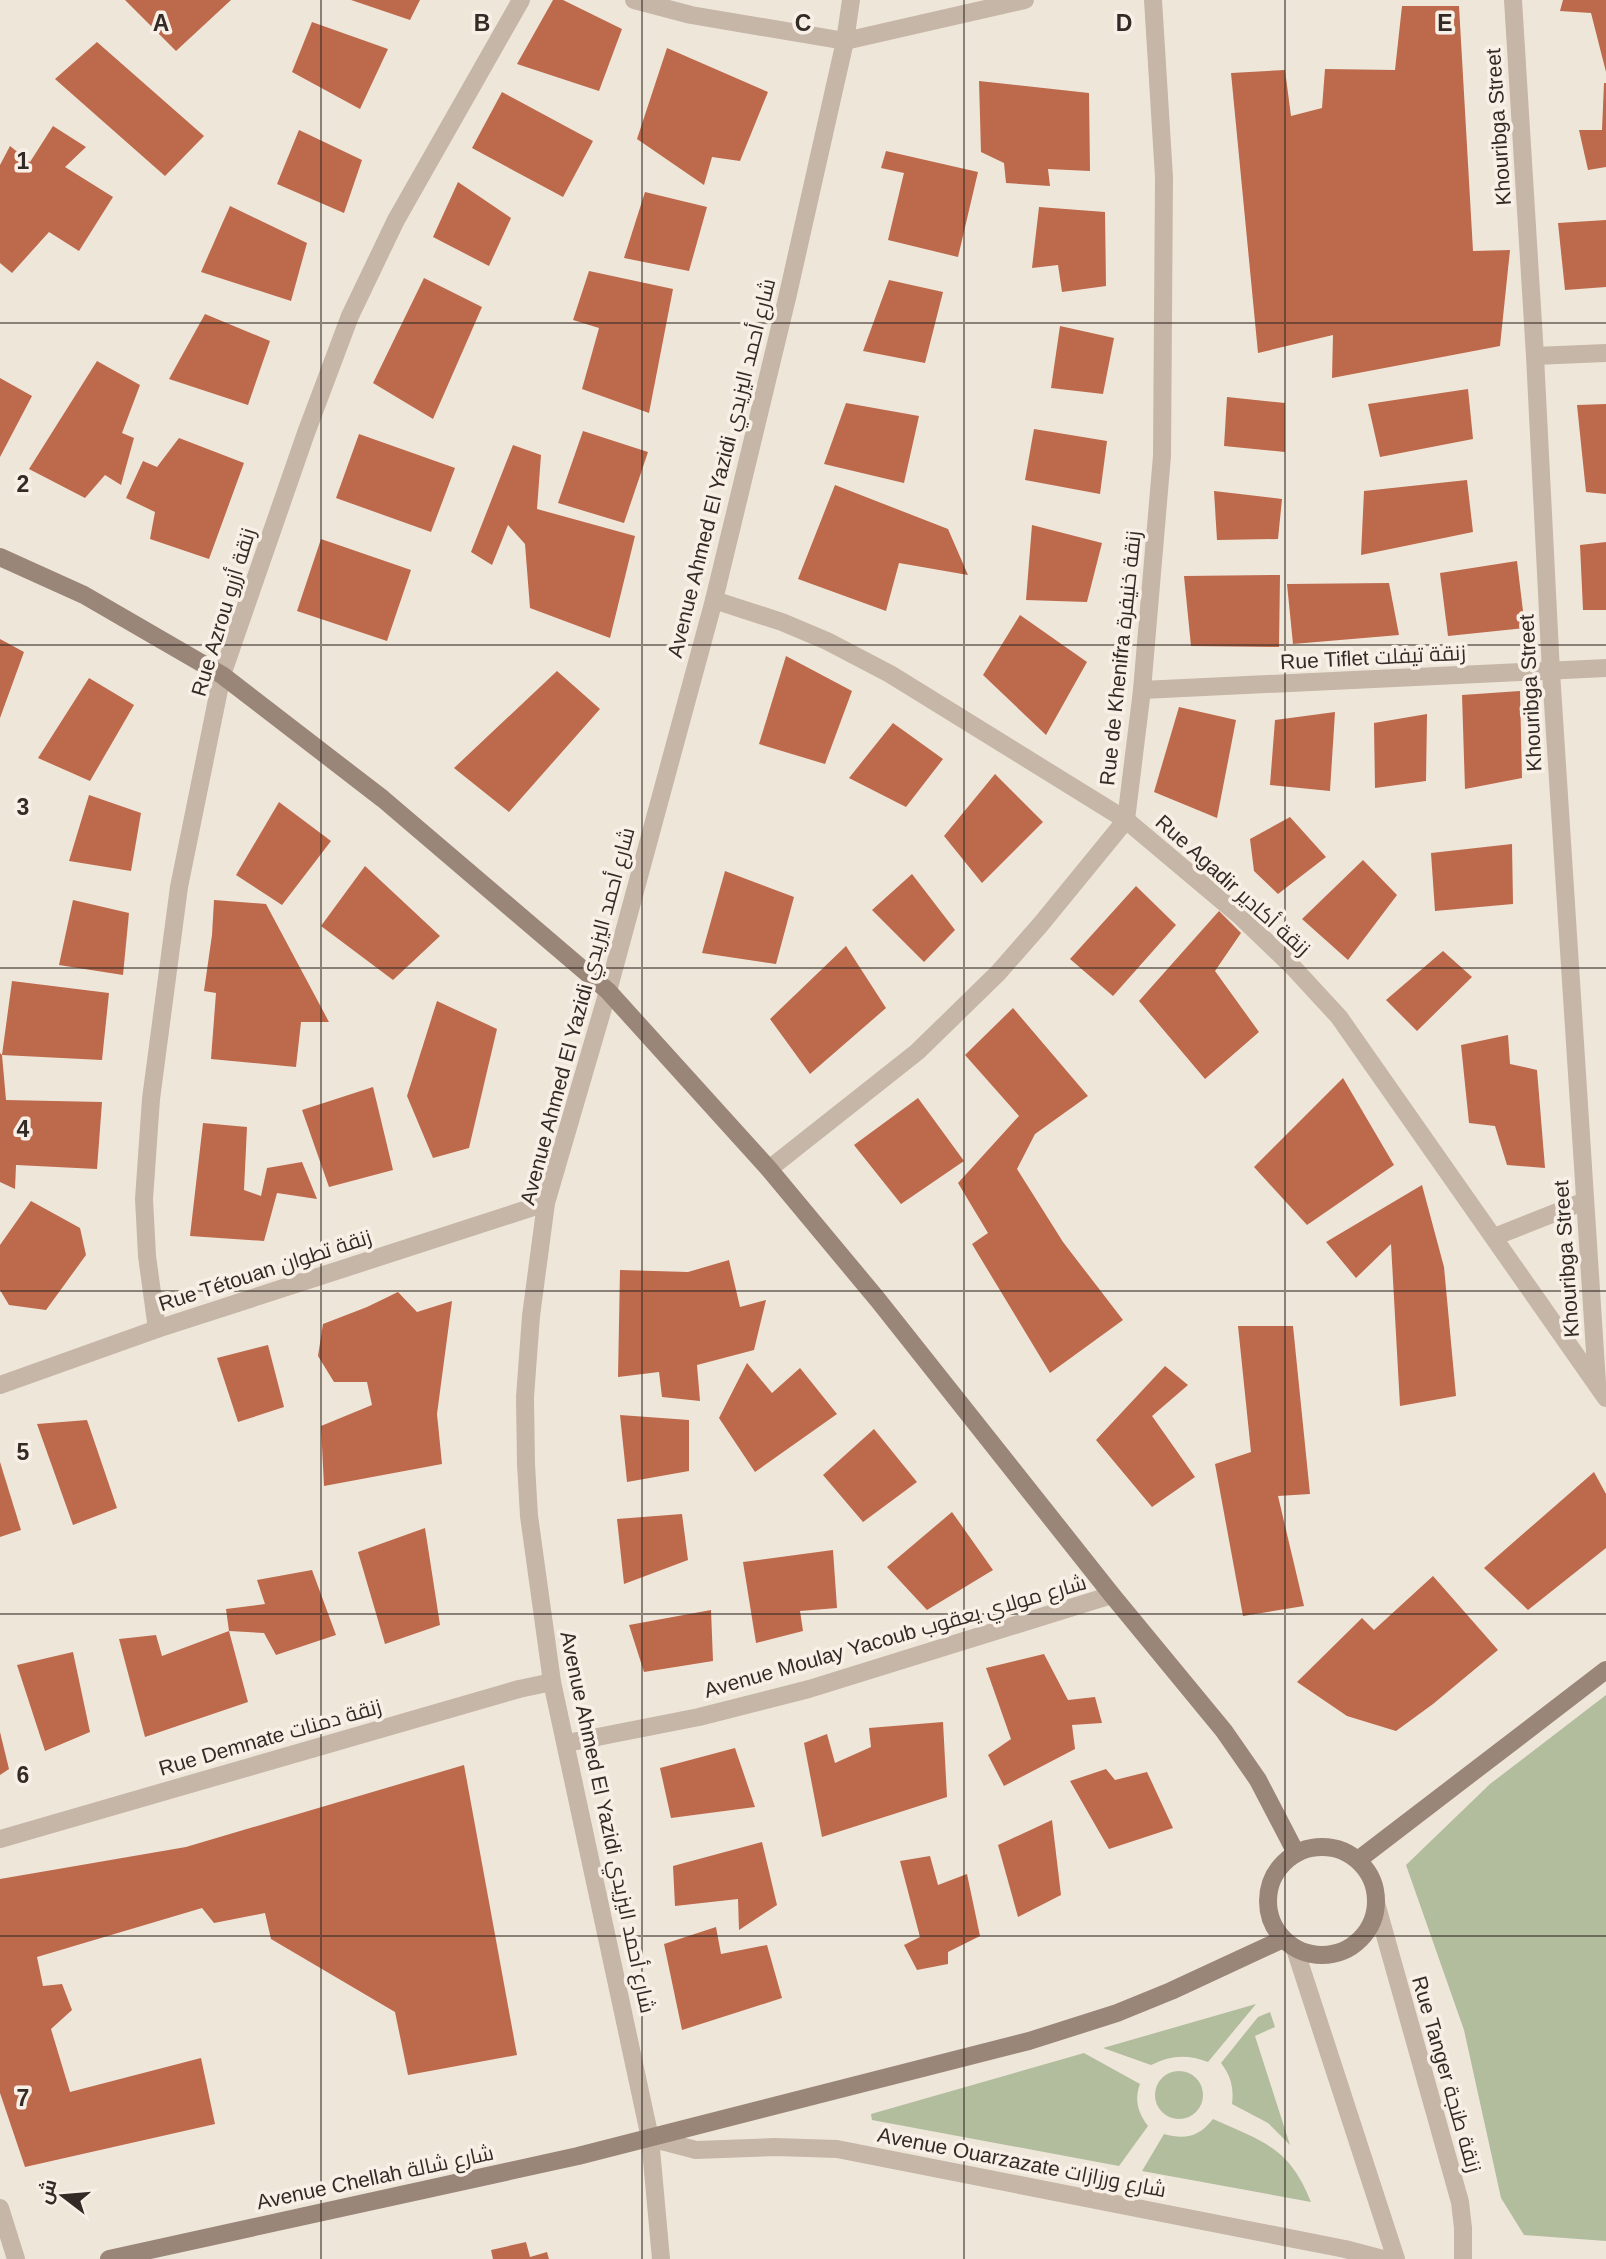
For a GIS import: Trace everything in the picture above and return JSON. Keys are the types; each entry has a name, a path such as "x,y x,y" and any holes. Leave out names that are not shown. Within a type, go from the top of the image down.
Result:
{"street":[{"name":"Rue Azrou زنقة أزرو","path":"157,1329 147,1256 144,1199 150,1111 179,887 222,676 306,433 351,316 397,220 521,0"},
{"path":"634,0 691,15 845,41 1025,0"},
{"name":"Avenue Ahmed El Yazidi شارع أحمد اليزيدي","path":"661,2259 650,2138 552,1682 529,1516 525,1397 530,1330 546,1203 608,991 714,600 788,294 845,41 851,0"},
{"name":"Rue de Khenifra زنقة خنيفرة","path":"1126,820 1142,690 1162,456 1164,177 1153,0"},
{"name":"Khouribga Street","path":"1513,0 1551,672 1585,1201 1602,1391"},
{"path":"1535,356 1606,353"},
{"path":"0,557 84,595 222,676 383,799 608,991 769,1169 878,1300 1206,1709 1258,1780 1296,1853"},
{"name":"Rue Agadir زنقة أكادير","path":"714,600 827,641 890,674 1126,820 1239,915 1291,965 1339,1017 1602,1391"},
{"name":"Rue Tiflet زنقة تيفلت","path":"1142,690 1606,668"},
{"path":"769,1169 917,1052 945,1025 998,973 1126,820"},
{"path":"1494,1237 1585,1201"},
{"name":"Rue Tétouan زنقة تطوان","path":"0,1385 157,1329 546,1203"},
{"name":"Avenue Moulay Yacoub شارع مولاي يعقوب","path":"567,1743 699,1717 809,1689 1112,1595"},
{"path":"1358,1860 1606,1670"},
{"name":"Rue Demnate زنقة دمنات","path":"0,1839 519,1689 552,1682"},
{"path":"1289,1944 1317,1956 1339,1953 1358,1942 1371,1924 1376,1903 1372,1879 1358,1860 1344,1851 1328,1847 1311,1848 1296,1853 1280,1866 1271,1883 1268,1903 1272,1922 1289,1944 1396,2259"},
{"name":"Rue Tanger زنقة طنجة","path":"1376,1903 1460,2202 1462,2259"},
{"name":"Avenue Chellah شارع شالة","path":"109,2259 578,2156 1062,2032 1117,2013 1289,1944"},
{"name":"Avenue Ouarzazate شارع ورزازات","path":"650,2138 696,2150 775,2147 837,2149 1345,2249 1383,2259"},
{"path":"0,2208 16,2259"}],"green space":[{"path":"1606,1695 1606,2241 1524,2235 1501,2198 1464,2030 1406,1865 1490,1784"},
{"path":"1256,2004 1208,2062 1179,2057 1151,2065 1103,2048"},
{"path":"1270,2012 1275,2027 1255,2036 1290,2145 1268,2123 1232,2104 1231,2082 1221,2063 1258,2017"},
{"path":"1084,2053 1140,2084 1138,2106 1148,2126 1119,2166 872,2120 871,2114"},
{"path":"1179,2071 1196,2078 1203,2095 1196,2112 1179,2119 1162,2112 1155,2095 1162,2078"},
{"path":"1213,2119 1273,2148 1294,2169 1311,2202 1142,2171 1164,2134 1191,2136"}],"building":[{"path":"125,0 231,0 176,51"},
{"path":"351,0 420,0 410,20"},
{"path":"553,0 563,0 622,29 599,91 517,64"},
{"path":"1563,0 1606,0 1606,72 1591,13 1560,11"},
{"path":"1402,6 1459,6 1473,251 1510,250 1500,346 1332,378 1333,335 1258,353 1231,73 1285,70 1291,116 1322,108 1325,69 1395,70"},
{"path":"312,22 388,49 360,109 292,72"},
{"path":"97,42 204,136 165,176 55,79"},
{"path":"667,48 768,92 740,161 712,157 704,185 637,139"},
{"path":"979,81 1089,93 1090,171 1048,169 1050,186 1006,183 1004,163 981,152"},
{"path":"1604,83 1606,167 1588,170 1579,130 1602,130"},
{"path":"502,92 593,141 563,197 472,148"},
{"path":"53,126 86,147 65,167 113,197 79,251 49,232 12,273 0,263 0,165 10,146 30,162"},
{"path":"299,130 362,160 344,213 277,184"},
{"path":"886,151 978,172 958,257 888,240 904,173 881,168"},
{"path":"458,182 511,218 489,266 433,237"},
{"path":"645,192 707,207 689,271 624,258"},
{"path":"230,206 307,243 291,301 201,272"},
{"path":"1039,207 1105,212 1106,286 1062,292 1058,265 1032,268"},
{"path":"1606,220 1606,287 1565,290 1558,223"},
{"path":"589,271 673,289 649,413 582,389 599,328 573,320"},
{"path":"424,278 482,307 433,419 373,383"},
{"path":"889,280 943,292 925,363 863,351"},
{"path":"205,314 270,341 248,405 169,379"},
{"path":"1060,326 1114,338 1103,394 1051,388"},
{"path":"97,361 140,385 122,433 134,438 121,485 105,475 85,498 29,469"},
{"path":"0,378 32,396 0,457"},
{"path":"1468,389 1473,439 1380,457 1368,404"},
{"path":"1227,397 1285,403 1285,452 1224,446"},
{"path":"846,403 919,416 904,483 824,464"},
{"path":"1606,404 1606,494 1586,492 1577,405"},
{"path":"1034,429 1107,441 1100,494 1025,480"},
{"path":"583,431 648,452 624,523 558,503"},
{"path":"359,434 455,468 431,532 336,498"},
{"path":"179,438 244,463 209,559 150,539 155,512 126,498 143,461 157,467"},
{"path":"513,445 541,455 537,509 635,536 610,638 530,608 525,544 508,525 492,565 471,552"},
{"path":"1467,480 1473,532 1361,555 1364,491"},
{"path":"835,485 948,529 968,575 899,563 886,611 798,579"},
{"path":"1214,491 1282,499 1278,539 1217,540"},
{"path":"1032,525 1102,543 1087,602 1026,600"},
{"path":"321,539 411,570 387,641 297,611"},
{"path":"1606,542 1606,610 1583,610 1580,545"},
{"path":"1517,561 1525,628 1448,636 1440,573"},
{"path":"1280,575 1279,647 1191,646 1184,576"},
{"path":"1389,583 1399,635 1293,644 1287,584"},
{"path":"1020,615 1087,662 1046,735 983,675"},
{"path":"0,639 24,652 0,718"},
{"path":"786,656 852,691 825,764 759,744"},
{"path":"557,671 600,709 509,812 454,768"},
{"path":"89,678 134,705 90,781 38,758"},
{"path":"1520,691 1522,778 1465,789 1462,695"},
{"path":"1179,707 1236,720 1217,818 1154,792"},
{"path":"1335,712 1330,791 1270,785 1275,720"},
{"path":"1427,714 1426,781 1375,788 1374,723"},
{"path":"893,723 943,759 906,807 849,778"},
{"path":"995,774 1043,822 982,883 944,836"},
{"path":"89,795 141,813 131,871 69,861"},
{"path":"279,802 331,841 282,905 236,875"},
{"path":"1290,817 1326,857 1278,894 1254,871 1250,839"},
{"path":"1512,844 1513,904 1435,911 1431,853"},
{"path":"1363,860 1397,895 1348,960 1302,919"},
{"path":"365,866 440,936 393,980 321,926"},
{"path":"725,871 794,897 776,964 702,953"},
{"path":"912,874 955,930 924,962 872,910"},
{"path":"1136,886 1176,925 1113,996 1070,959"},
{"path":"73,900 129,913 123,975 59,965"},
{"path":"214,900 266,904 329,1022 301,1022 296,1067 211,1059 216,993 204,991"},
{"path":"1219,911 1241,933 1215,971 1259,1032 1205,1079 1139,1001"},
{"path":"846,946 886,1008 810,1074 770,1019"},
{"path":"1443,951 1472,977 1417,1031 1386,1000"},
{"path":"12,981 109,993 102,1060 2,1055"},
{"path":"437,1001 497,1029 469,1148 433,1158 407,1096"},
{"path":"1013,1008 1088,1096 1035,1134 1017,1169 1063,1242 1123,1320 1050,1373 972,1244 988,1233 958,1183 1019,1116 965,1055"},
{"path":"1508,1035 1510,1064 1537,1070 1545,1168 1507,1165 1495,1126 1469,1123 1461,1045"},
{"path":"0,1053 6,1100 102,1102 97,1169 16,1165 15,1189 0,1182"},
{"path":"1343,1078 1394,1165 1307,1225 1254,1167"},
{"path":"373,1087 393,1170 329,1187 302,1110"},
{"path":"918,1098 964,1161 901,1204 854,1145"},
{"path":"203,1123 247,1127 244,1190 261,1196 267,1168 302,1162 317,1199 277,1193 264,1241 190,1236"},
{"path":"1422,1185 1444,1267 1456,1396 1400,1406 1391,1244 1356,1278 1326,1242"},
{"path":"31,1201 80,1228 86,1255 46,1310 9,1305 0,1290 0,1245"},
{"path":"729,1260 740,1307 766,1300 754,1350 697,1365 700,1401 662,1397 659,1372 618,1377 620,1270 688,1272"},
{"path":"398,1292 417,1312 452,1301 437,1414 442,1464 324,1486 321,1426 372,1405 367,1382 334,1382 318,1356 323,1324"},
{"path":"1238,1326 1293,1326 1310,1494 1278,1496 1304,1606 1243,1616 1215,1464 1251,1452"},
{"path":"268,1345 284,1407 238,1422 217,1358"},
{"path":"747,1363 772,1393 800,1368 837,1414 755,1472 719,1418"},
{"path":"1165,1366 1188,1385 1152,1416 1195,1477 1152,1507 1096,1440"},
{"path":"620,1415 689,1420 689,1471 627,1482"},
{"path":"87,1420 117,1508 73,1525 37,1424"},
{"path":"874,1429 917,1482 863,1522 823,1475"},
{"path":"0,1462 21,1530 0,1537"},
{"path":"1594,1472 1606,1494 1606,1548 1528,1610 1484,1568"},
{"path":"952,1512 993,1570 927,1610 887,1567"},
{"path":"682,1514 688,1560 624,1584 617,1519"},
{"path":"425,1528 440,1625 385,1644 358,1552"},
{"path":"833,1550 837,1608 800,1611 803,1631 756,1643 743,1562"},
{"path":"312,1570 336,1635 276,1655 264,1633 229,1631 226,1609 265,1604 257,1580"},
{"path":"1433,1576 1498,1650 1433,1704 1396,1731 1347,1716 1297,1682 1362,1618 1374,1630"},
{"path":"711,1610 713,1661 644,1672 629,1625"},
{"path":"229,1631 248,1702 145,1737 119,1639 156,1635 162,1656"},
{"path":"73,1652 90,1732 45,1751 17,1665"},
{"path":"1044,1654 1068,1700 1095,1697 1102,1723 1072,1725 1075,1749 1004,1786 988,1755 1011,1739 986,1668"},
{"path":"943,1722 947,1797 822,1837 804,1743 827,1734 835,1763 871,1747 869,1728"},
{"path":"0,1732 9,1769 0,1775"},
{"path":"735,1748 755,1807 671,1818 660,1768"},
{"path":"464,1765 517,2055 408,2075 395,2012 271,1939 265,1913 214,1923 202,1908 37,1957 43,1986 62,1984 72,2010 51,2029 70,2092 201,2058 215,2124 25,2167 0,2093 0,1879 186,1847"},
{"path":"1106,1769 1115,1780 1147,1772 1173,1828 1109,1849 1070,1781"},
{"path":"1052,1820 1061,1895 1018,1917 998,1845"},
{"path":"762,1842 777,1905 739,1930 738,1899 675,1906 673,1866"},
{"path":"930,1856 938,1885 967,1874 980,1936 948,1952 948,1964 917,1970 904,1945 920,1937 900,1861"},
{"path":"716,1927 721,1954 767,1945 782,1998 682,2030 664,1944"},
{"path":"526,2242 530,2257 547,2252 549,2259 493,2259 491,2250"}]}
